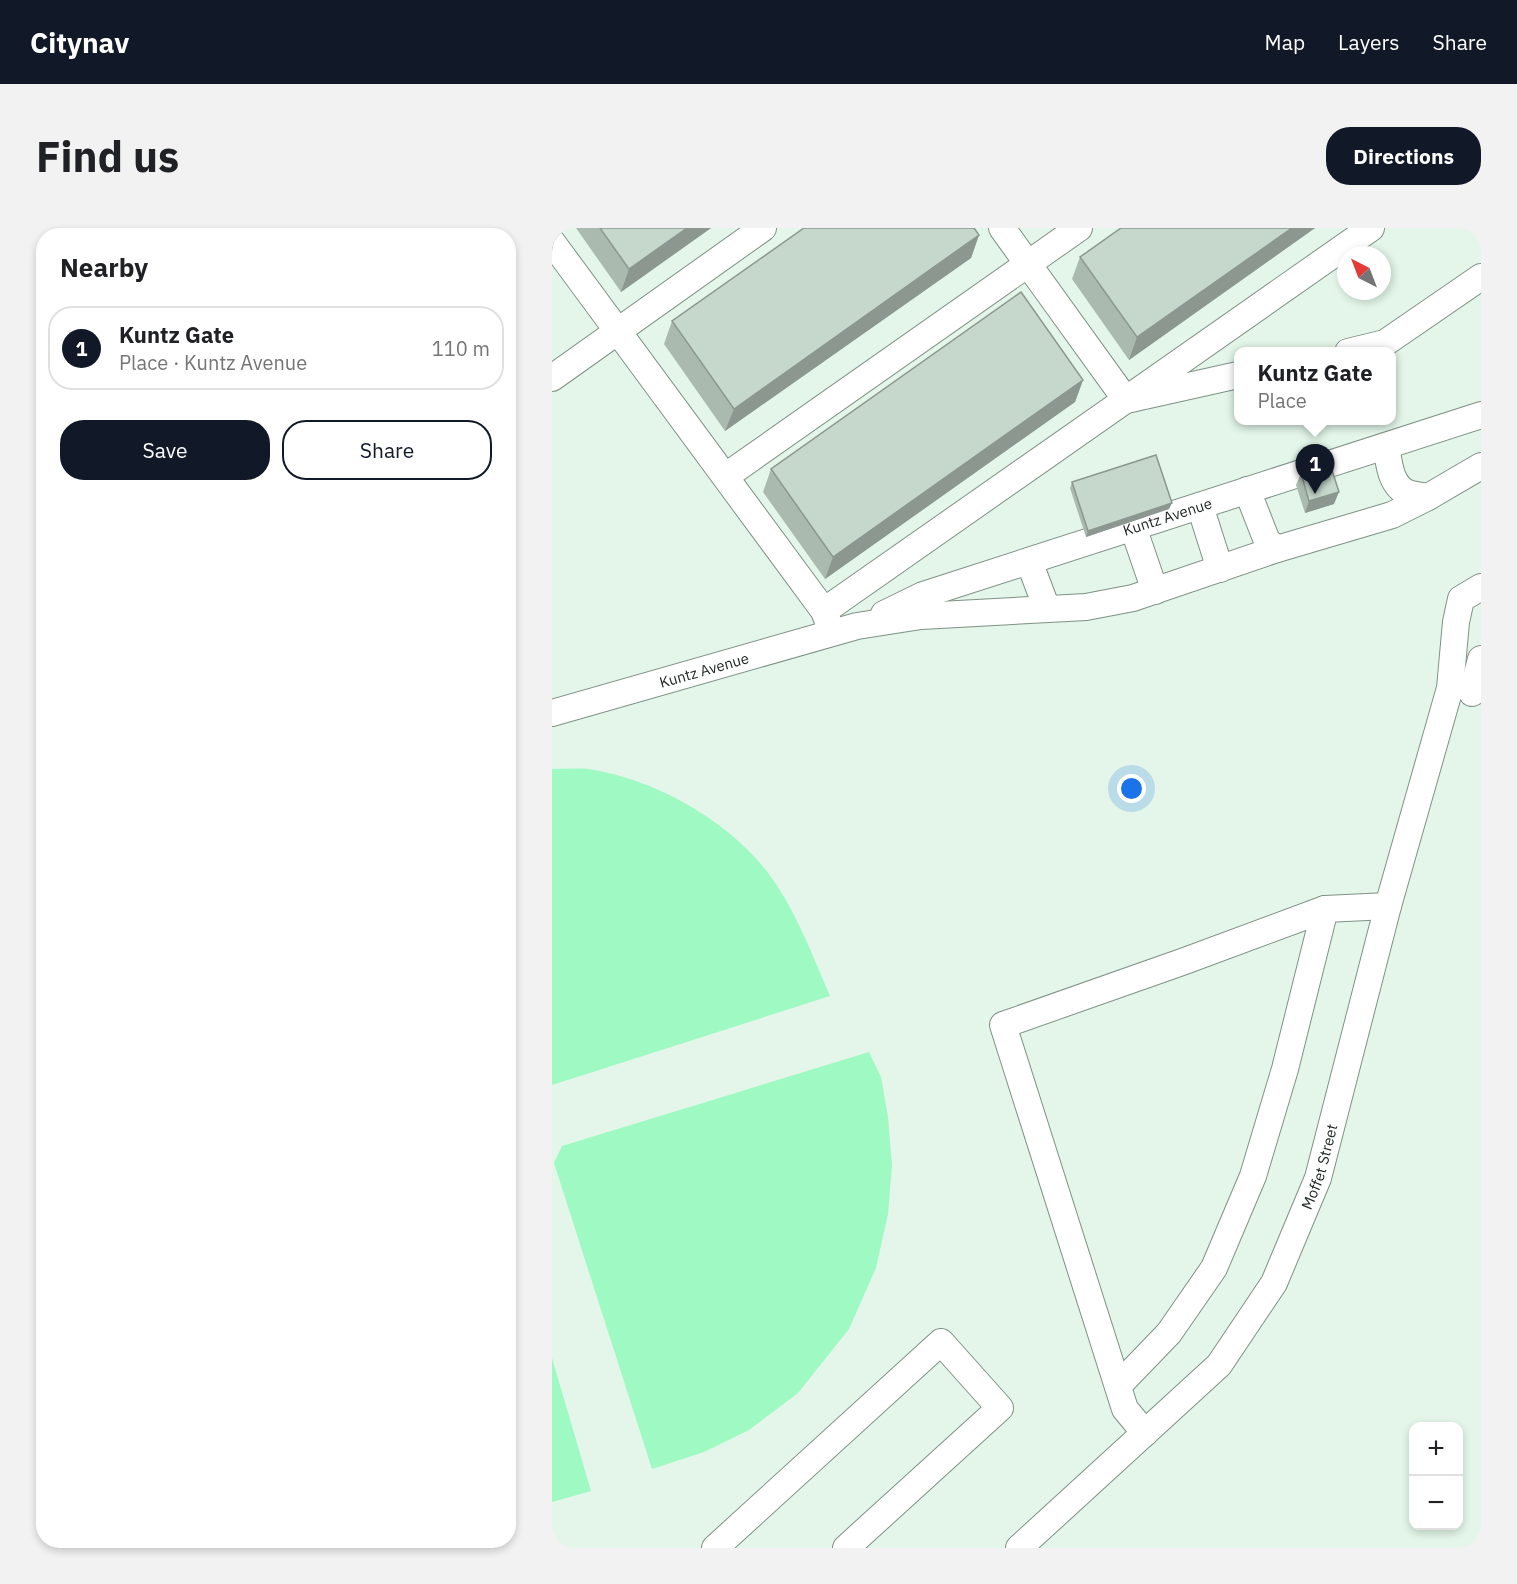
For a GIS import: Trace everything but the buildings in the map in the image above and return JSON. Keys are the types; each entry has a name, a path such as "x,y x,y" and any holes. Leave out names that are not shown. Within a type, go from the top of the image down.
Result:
{"street":[{"path":"552,378 763,228"},
{"path":"1002,228 1126,400"},
{"path":"726,476 1078,228"},
{"path":"552,242 726,476 828,622 1126,400 1371,228"},
{"path":"1366,347 1385,343 1481,277"},
{"path":"1126,400 1234,376"},
{"name":"Kuntz Avenue","path":"856,627 923,595 1481,415"},
{"path":"1386,446 1395,482 1407,493 1428,497"},
{"name":"Kuntz Avenue","path":"552,713 828,622 856,627 921,616 1047,609 1133,598 1277,549 1392,515 1481,466"},
{"path":"1246,490 1267,541 1277,549"},
{"path":"1200,506 1220,568"},
{"path":"1133,527 1155,591"},
{"path":"1029,561 1047,609"},
{"name":"Moffet Street","path":"1019,1548 1219,1365 1274,1283 1318,1178 1388,906 1467,692 1456,622 1461,599 1481,587"},
{"path":"1467,692 1481,659"},
{"path":"1145,1433 1125,1409 1003,1025 1325,909 1388,906"},
{"path":"1118,1386 1169,1333 1214,1268 1253,1176 1285,1069 1325,909"},
{"path":"715,1548 941,1342 1000,1408 846,1548"}],"green space":[{"path":"552,769 589,769 642,783 669,795 718,825 760,863 776,884 799,925 830,996 552,1085"},
{"path":"869,1052 881,1077 888,1117 892,1165 888,1214 876,1268 849,1329 798,1393 749,1430 704,1452 652,1469 554,1163 562,1146"},
{"path":"552,1358 591,1491 552,1502"}],"place":[{"name":"Kuntz Gate","path":"1315,494"}]}
